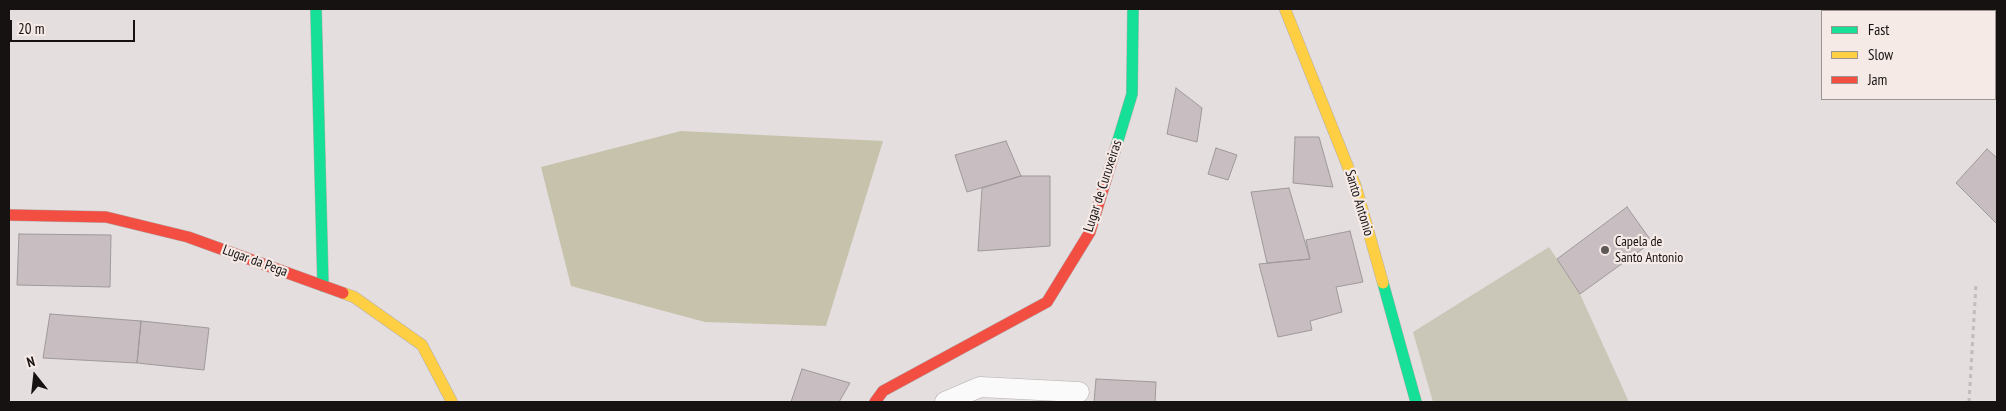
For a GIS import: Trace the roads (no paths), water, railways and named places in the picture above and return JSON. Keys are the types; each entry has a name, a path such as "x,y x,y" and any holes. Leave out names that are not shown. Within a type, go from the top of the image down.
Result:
{"street":[{"path":"316,9 323,286"},
{"name":"Lugar de Curuxeiras","path":"875,402 883,391 1047,302 1090,232 1132,94 1133,9"},
{"name":"Santo Antonio","path":"1285,9 1356,187 1416,402"},
{"name":"Lugar da Pega","path":"9,214 106,217 188,237 354,297 422,345 452,402"}],"lane":[{"path":"945,402 980,386 1079,392"}],"place":[{"name":"Capela de Santo Antonio","path":"1605,250"}]}
